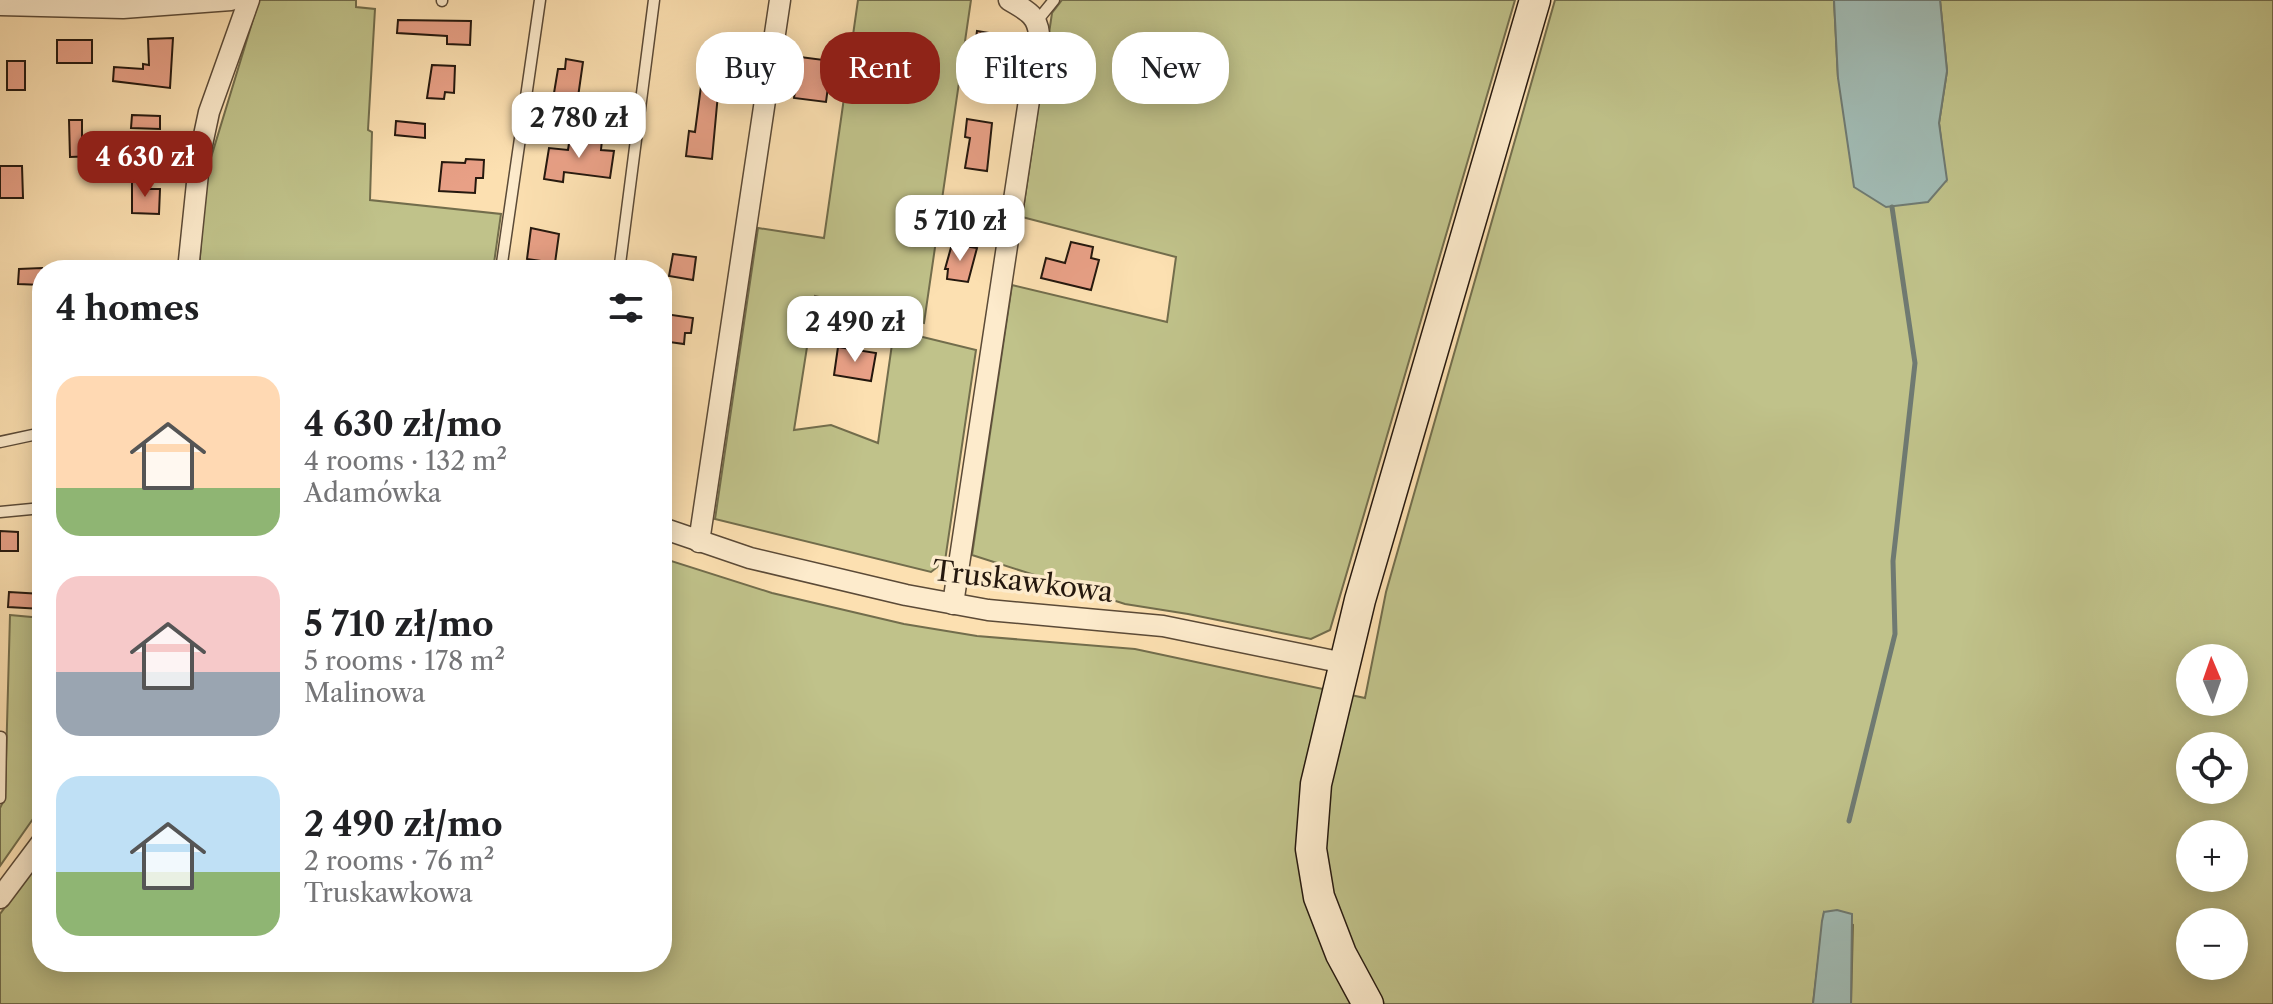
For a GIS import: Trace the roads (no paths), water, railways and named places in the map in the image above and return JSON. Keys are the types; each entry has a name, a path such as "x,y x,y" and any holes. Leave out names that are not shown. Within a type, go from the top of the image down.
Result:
{"street":[{"path":"0,5 123,8 231,0"},
{"path":"189,260 200,154 209,112 249,0"},
{"path":"699,542 780,0"},
{"path":"953,604 1039,34 1037,21 1031,13 1009,0"},
{"path":"1368,1004 1325,916 1315,881 1311,849 1316,784 1344,663 1535,0"},
{"name":"Truskawkowa","path":"672,532 750,558 953,604 1163,626 1344,663"},
{"path":"0,898 32,855"}],"lane":[{"path":"502,260 540,0"},
{"path":"621,260 654,0"},
{"path":"1037,21 1054,0"},
{"path":"0,442 32,435"},
{"path":"0,512 32,509"},
{"path":"0,798 1,737"}],"water":[{"path":"1834,0 1940,0 1947,71 1939,123 1947,180 1928,202 1886,207 1854,187 1838,78"},
{"path":"1837,910 1852,914 1851,1004 1813,1004 1824,912"}],"waterway":[{"path":"1849,821 1895,634 1893,561 1915,363 1892,207"}]}
